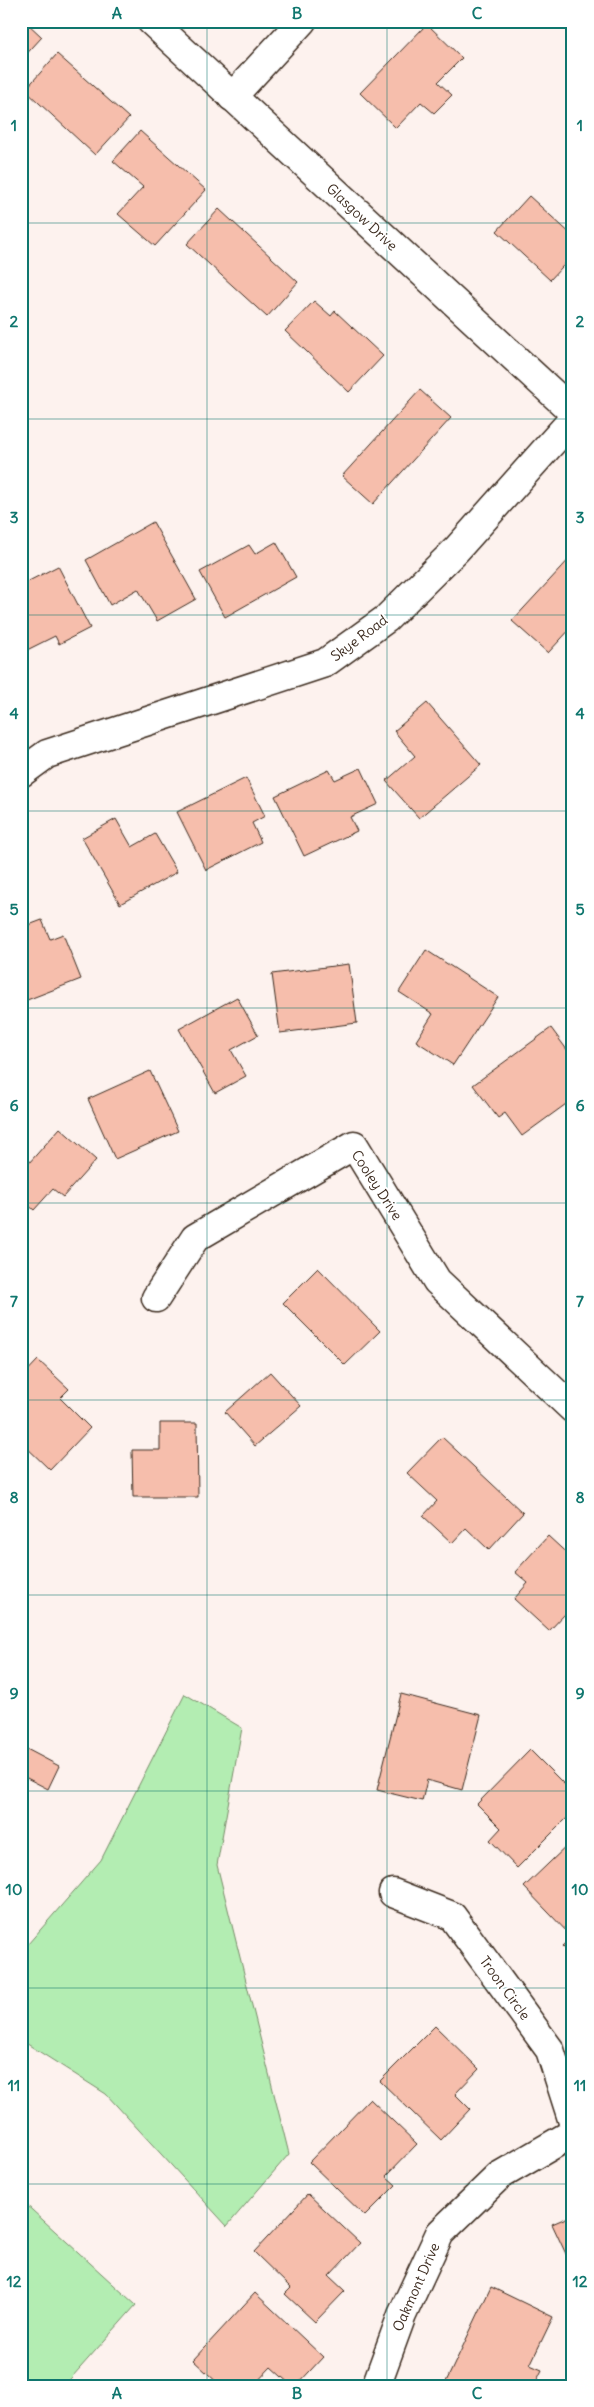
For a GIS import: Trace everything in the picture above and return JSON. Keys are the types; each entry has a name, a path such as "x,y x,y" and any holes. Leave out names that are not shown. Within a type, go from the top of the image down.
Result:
{"street":[{"name":"Glasgow Drive","path":"151,21 573,412"},
{"path":"232,97 302,21"},
{"name":"Skye Road","path":"21,773 46,754 325,663 386,618 457,549 573,418"},
{"name":"Cooley Drive","path":"156,1298 195,1238 354,1145 437,1280 573,1409"},
{"name":"Troon Circle","path":"393,1893 452,1916 550,2050 573,2122"},
{"name":"Oakmont Drive","path":"376,2386 402,2315 440,2233 499,2176 573,2133"}],"green space":[{"path":"185,1694 242,1728 217,1865 289,2154 227,2226 106,2094 21,2040 21,1952 101,1860"},
{"path":"21,2200 136,2305 64,2386 21,2386"}],"building":[{"path":"21,21 25,21 42,37 21,60"},
{"path":"427,24 462,58 438,82 452,95 434,113 421,102 396,128 360,93"},
{"path":"57,54 129,118 95,155 25,90"},
{"path":"140,131 206,190 155,246 118,214 143,187 113,161"},
{"path":"529,196 573,236 573,255 550,280 497,231"},
{"path":"219,209 298,282 267,317 187,244"},
{"path":"314,301 331,316 335,311 383,356 349,392 285,331"},
{"path":"420,390 451,418 373,504 342,476"},
{"path":"153,522 196,599 157,621 138,589 110,605 86,560"},
{"path":"276,542 296,577 225,617 200,572 249,545 255,554"},
{"path":"573,555 573,626 548,653 512,621"},
{"path":"58,566 90,628 59,644 55,636 21,653 21,585"},
{"path":"427,703 481,765 419,818 386,781 415,756 394,731"},
{"path":"361,768 378,804 350,817 357,831 304,856 275,796 329,770 335,780"},
{"path":"246,778 265,816 252,823 261,842 206,870 177,812"},
{"path":"116,819 132,847 155,834 177,872 120,904 82,838"},
{"path":"42,920 50,939 63,934 81,979 27,1000 21,986 21,928"},
{"path":"426,950 498,997 453,1065 416,1041 433,1014 399,992"},
{"path":"349,964 357,1023 280,1033 272,974"},
{"path":"237,997 258,1035 231,1050 246,1076 215,1093 179,1029"},
{"path":"551,1028 573,1058 573,1099 522,1136 505,1113 498,1118 473,1085"},
{"path":"150,1071 178,1131 115,1159 88,1099"},
{"path":"60,1128 96,1160 63,1197 53,1189 34,1210 21,1199 21,1172"},
{"path":"318,1268 380,1331 345,1365 283,1303"},
{"path":"21,1275 25,1330 21,1330"},
{"path":"38,1360 69,1389 60,1398 90,1428 50,1470 21,1442 21,1378"},
{"path":"270,1372 301,1406 255,1446 225,1412"},
{"path":"160,1423 197,1423 198,1497 133,1497 132,1450 160,1450"},
{"path":"442,1437 523,1513 489,1550 466,1528 452,1543 423,1516 437,1501 407,1473"},
{"path":"548,1536 573,1559 573,1621 565,1614 549,1631 514,1599 528,1583 515,1572"},
{"path":"401,1694 481,1715 462,1790 427,1780 422,1801 377,1790"},
{"path":"21,1746 59,1766 48,1789 21,1775"},
{"path":"530,1750 573,1793 573,1812 517,1868 490,1840 501,1828 477,1804"},
{"path":"573,1840 573,1957 562,1946 572,1937 524,1887"},
{"path":"435,2026 479,2069 455,2094 470,2109 441,2140 380,2081"},
{"path":"370,2099 417,2144 386,2176 396,2185 365,2216 309,2162"},
{"path":"308,2194 360,2243 329,2276 345,2291 315,2322 285,2294 291,2288 254,2252"},
{"path":"573,2215 573,2269 552,2224"},
{"path":"491,2287 553,2317 530,2365 542,2370 534,2386 444,2386"},
{"path":"255,2293 323,2357 296,2386 292,2386 271,2367 253,2386 221,2386 193,2360"}]}
